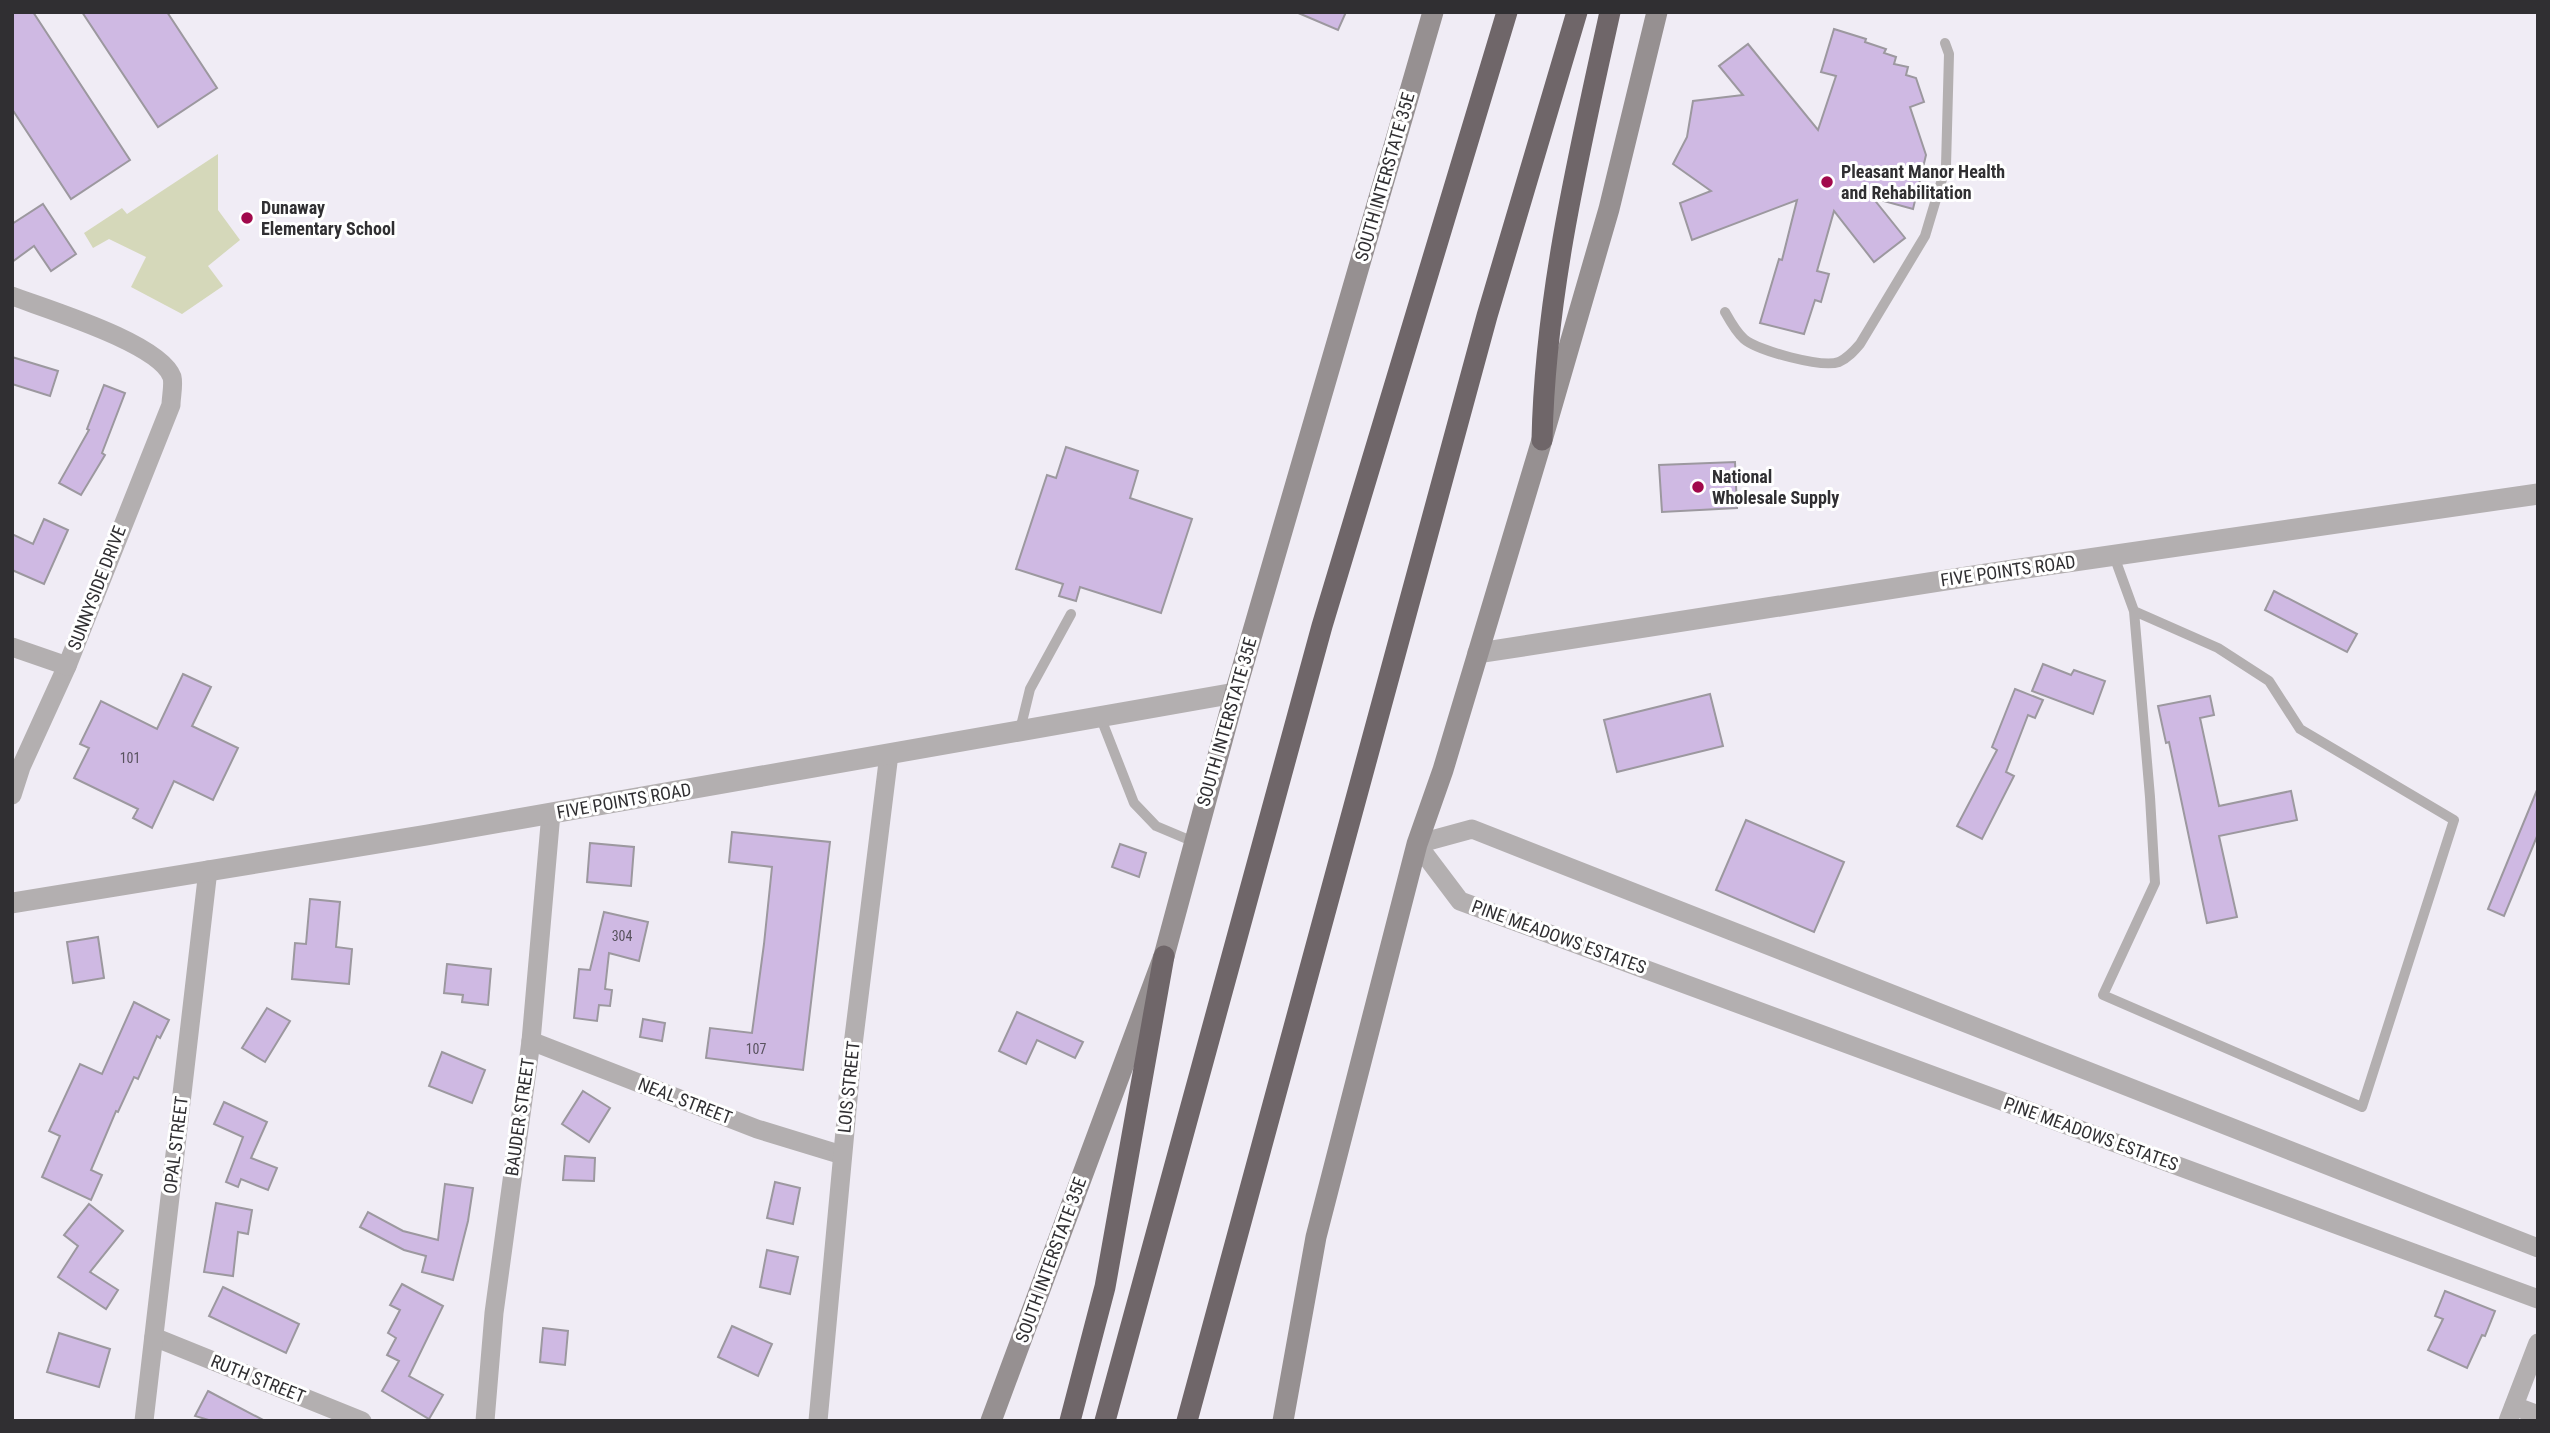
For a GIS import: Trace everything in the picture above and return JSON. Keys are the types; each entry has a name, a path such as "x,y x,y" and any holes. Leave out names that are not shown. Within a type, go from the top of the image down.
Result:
{"highway":[{"path":"1105,1421 1322,626 1507,12"},
{"path":"1187,1421 1488,316 1577,12"},
{"path":"1542,440 1544,380 1573,181 1610,12"},
{"path":"1070,1421 1105,1287 1164,956"}],"main road":[{"name":"SOUTH INTERSTATE 35E","path":"991,1421 1164,956 1235,693 1433,12"},
{"path":"1283,1421 1316,1237 1417,844 1443,769 1609,209 1657,12"}],"street":[{"name":"SUNNYSIDE DRIVE","path":"12,296 122,338 147,351 172,378 171,405 67,666 21,767 12,795"},
{"name":"FIVE POINTS ROAD","path":"1478,653 2538,494"},
{"path":"12,648 67,666"},
{"name":"FIVE POINTS ROAD","path":"12,902 551,813 1235,693"},
{"name":"LOIS STREET","path":"818,1421 842,1155 889,754"},
{"name":"BAUDER STREET","path":"485,1421 494,1313 531,1041 551,813"},
{"path":"1417,844 1472,829 2538,1248"},
{"name":"PINE MEADOWS ESTATES","path":"1417,844 1460,901 2538,1299"},
{"name":"OPAL STREET","path":"144,1421 208,870"},
{"name":"NEAL STREET","path":"531,1041 757,1129 842,1155"},
{"name":"RUTH STREET","path":"154,1338 319,1412 362,1421"},
{"path":"2538,1343 2511,1413 2538,1415"}],"lane":[{"path":"1725,312 1743,339 1754,345 1810,362 1827,364 1840,362 1852,354 1925,236 1946,166 1949,54 1945,43"},
{"path":"2113,556 2134,611 2155,884 2102,995 2362,1107 2454,820 2300,729 2269,681 2218,648 2134,611"},
{"path":"1020,730 1030,689 1071,614"},
{"path":"1100,716 1134,803 1156,826 1194,842"}],"green space":[{"path":"218,154 218,210 240,240 208,266 223,286 182,314 131,287 146,257 109,239 93,248 84,233 122,208 127,214"}],"building":[{"path":"12,12 33,12 130,160 71,199 12,109"},
{"path":"82,12 167,12 217,88 158,127"},
{"path":"1296,12 1346,12 1338,30"},
{"name":"Pleasant Manor Health and Rehabilitation","path":"1834,29 1866,39 1865,42 1886,49 1884,53 1896,57 1894,64 1908,67 1906,75 1916,78 1924,102 1910,107 1926,155 1913,209 1873,198 1905,238 1874,262 1834,211 1817,271 1829,274 1821,302 1815,300 1804,334 1760,323 1779,259 1782,260 1797,200 1692,240 1680,203 1711,191 1673,164 1687,137 1693,101 1743,95 1719,66 1748,44 1818,130 1836,76 1821,72"},
{"path":"43,204 76,254 51,271 34,246 12,262 12,224"},
{"path":"12,357 58,371 50,396 12,384"},
{"path":"104,385 125,393 102,453 105,455 81,495 59,483 89,430 87,429"},
{"path":"1066,447 1138,471 1130,498 1192,519 1161,613 1080,587 1076,601 1059,596 1063,584 1016,569 1047,475 1056,478"},
{"name":"National Wholesale Supply","path":"1735,462 1737,508 1662,512 1659,465"},
{"path":"44,519 68,530 44,584 12,570 12,534 33,544"},
{"path":"2274,591 2357,634 2347,652 2265,610"},
{"path":"2043,664 2071,675 2074,670 2105,681 2093,714 2032,691"},
{"path":"183,674 211,687 192,726 238,748 213,800 174,781 152,828 133,818 138,809 74,778 89,748 80,744 101,701 157,729"},
{"path":"2015,689 2043,700 2035,718 2028,715 2006,772 2014,776 1982,839 1957,826 1997,750 1992,747"},
{"path":"1710,694 1723,746 1617,772 1604,720"},
{"path":"2210,696 2214,715 2200,718 2219,806 2291,791 2297,820 2219,836 2237,917 2207,923 2169,742 2166,743 2158,706"},
{"path":"2537,790 2538,834 2504,916 2488,909"},
{"path":"1746,820 1844,862 1814,932 1716,890"},
{"path":"732,832 830,842 803,1070 706,1058 710,1028 752,1033 764,944 772,867 729,862"},
{"path":"590,843 634,847 631,886 587,882"},
{"path":"1120,844 1146,853 1139,877 1112,867"},
{"path":"310,899 340,902 336,947 352,949 349,984 292,979 295,943 306,944"},
{"path":"604,912 648,922 639,961 609,953 605,989 612,990 610,1006 599,1005 597,1021 574,1018 579,969 590,970"},
{"path":"98,937 104,978 73,983 67,942"},
{"path":"447,964 491,969 488,1005 462,1002 463,995 444,993"},
{"path":"134,1002 169,1020 160,1038 157,1036 138,1079 134,1077 118,1112 116,1111 91,1170 102,1175 91,1200 42,1177 60,1136 49,1131 80,1064 102,1074"},
{"path":"267,1008 290,1021 265,1062 242,1048"},
{"path":"1017,1012 1083,1042 1075,1058 1037,1040 1026,1064 999,1051"},
{"path":"643,1019 665,1023 662,1041 640,1037"},
{"path":"442,1052 485,1070 472,1103 429,1086"},
{"path":"583,1091 610,1108 589,1142 562,1124"},
{"path":"224,1102 267,1122 251,1158 277,1168 268,1190 241,1179 238,1187 226,1182 243,1137 214,1124"},
{"path":"565,1156 595,1158 594,1181 563,1180"},
{"path":"775,1182 800,1188 793,1224 767,1218"},
{"path":"445,1184 473,1188 468,1221 453,1280 422,1272 426,1256 404,1250 360,1227 368,1212 403,1231 438,1240"},
{"path":"216,1203 252,1210 248,1234 238,1232 233,1276 204,1272"},
{"path":"89,1204 123,1231 90,1272 118,1290 106,1309 58,1277 78,1246 64,1235"},
{"path":"767,1250 798,1257 790,1294 760,1287"},
{"path":"402,1284 443,1306 409,1376 443,1395 429,1419 382,1391 399,1361 387,1355 396,1338 388,1333 400,1310 390,1305"},
{"path":"223,1287 299,1324 286,1353 209,1316"},
{"path":"2445,1291 2495,1311 2467,1368 2428,1350 2443,1319 2435,1316"},
{"path":"732,1326 772,1344 758,1376 718,1357"},
{"path":"543,1328 568,1331 565,1365 540,1362"},
{"path":"59,1333 110,1349 99,1387 47,1372"},
{"path":"208,1391 265,1421 212,1421 195,1416"}],"place":[{"name":"Pleasant Manor Health and Rehabilitation","path":"1827,182"},
{"name":"Dunaway Elementary School","path":"247,218"},
{"name":"National Wholesale Supply","path":"1698,487"}]}
